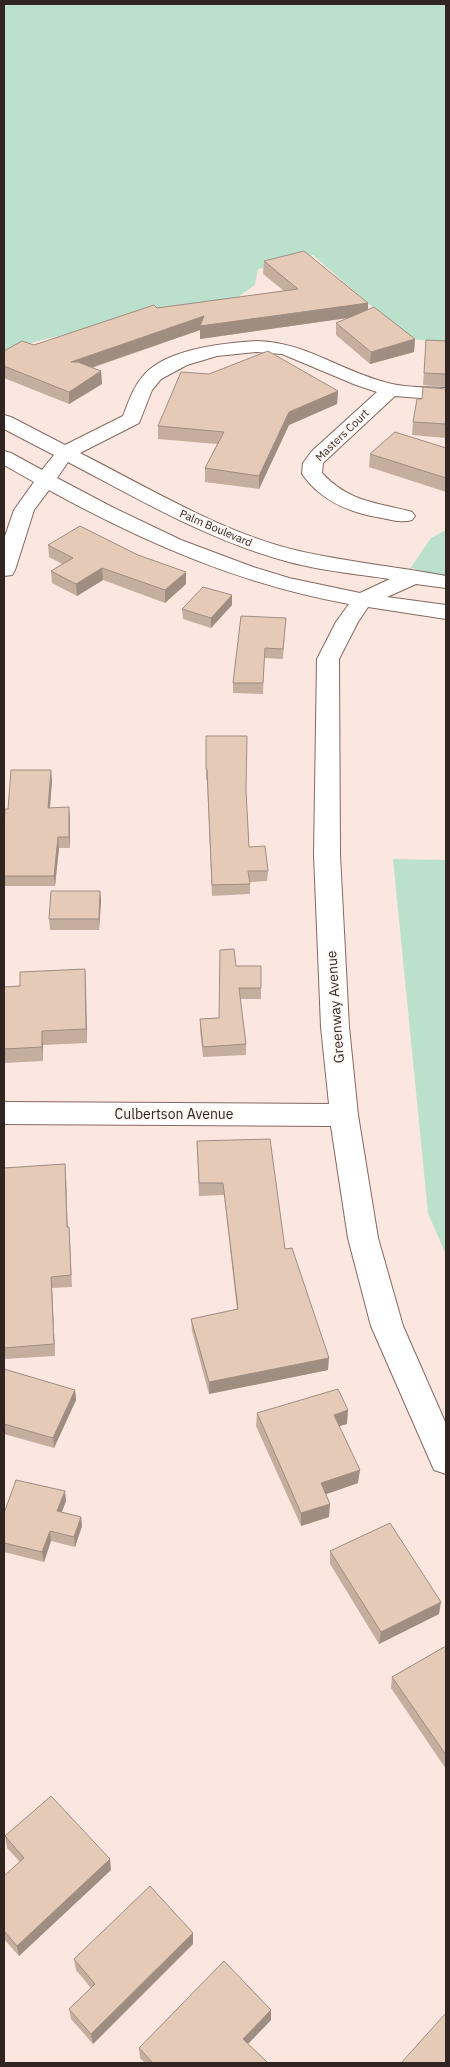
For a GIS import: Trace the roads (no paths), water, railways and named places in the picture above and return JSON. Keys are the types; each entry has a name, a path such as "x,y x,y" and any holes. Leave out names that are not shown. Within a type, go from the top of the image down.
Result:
{"street":[{"path":"4,570 24,510 66,453 132,419 143,388 155,375 172,363 190,356 225,350 283,348 311,358 351,378 390,390 446,394"},
{"name":"Masters Court","path":"390,390 319,455 313,463 312,474 324,489 342,500 372,511 405,516"},
{"name":"Palm Boulevard","path":"5,423 190,518 231,536 295,557 411,578 446,582"},
{"path":"4,457 45,480 164,540 216,562 283,583 362,600 446,612"},
{"path":"362,600 411,578"},
{"name":"Greenway Avenue","path":"362,600 347,622 328,659 327,855 335,1027 344,1116 363,1238 387,1326 446,1460"},
{"name":"Culbertson Avenue","path":"4,1114 344,1116"}]}
